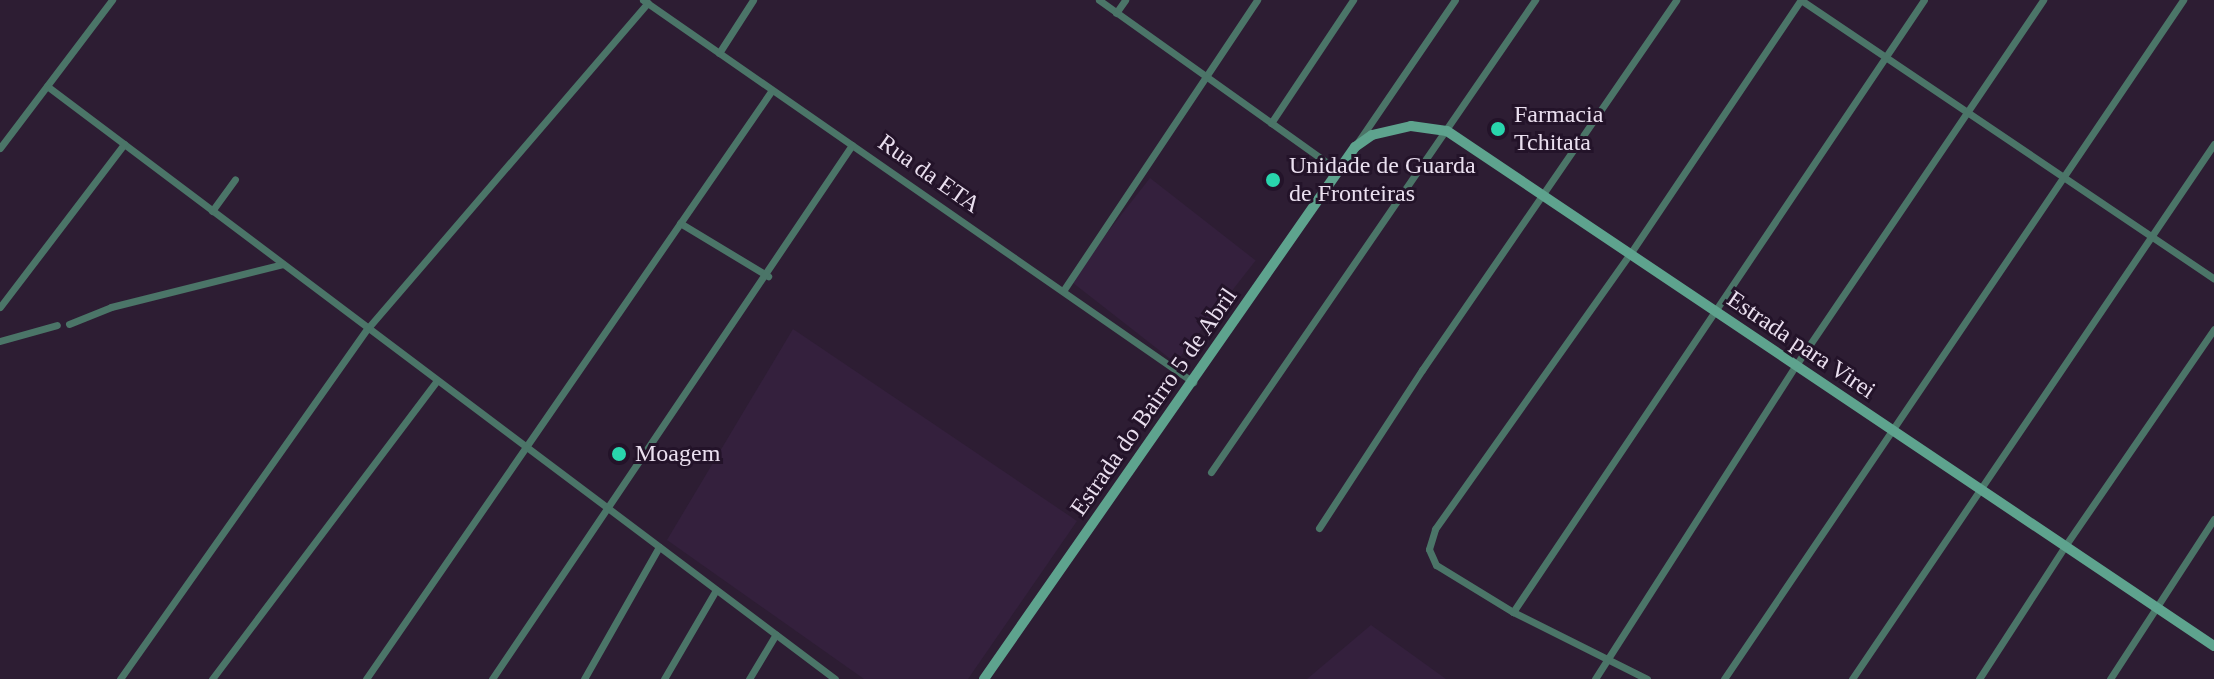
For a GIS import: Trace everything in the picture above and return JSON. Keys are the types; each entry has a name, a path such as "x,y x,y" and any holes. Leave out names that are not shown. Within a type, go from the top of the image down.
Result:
{"street":[{"path":"0,148 112,0"},
{"path":"719,53 753,0"},
{"path":"1099,0 1337,170"},
{"path":"1116,13 1125,0"},
{"path":"1063,291 1257,0"},
{"path":"1271,123 1353,0"},
{"path":"1355,147 1455,0"},
{"path":"1211,472 1535,0"},
{"path":"1319,528 1676,0"},
{"path":"1647,679 1513,612 1436,565 1429,549 1435,529 1630,254 1801,0 2214,279"},
{"path":"1513,612 1924,0"},
{"path":"1595,679 1796,365 2043,0"},
{"path":"1724,679 2183,0"},
{"path":"120,679 368,328 646,2"},
{"name":"Rua da ETA","path":"646,2 1193,382"},
{"path":"47,86 835,679"},
{"path":"366,679 772,90"},
{"name":"Estrada para Virei","path":"1355,147 1372,135 1411,126 1447,131 2214,646"},
{"path":"0,307 124,144"},
{"path":"1852,679 2214,144"},
{"path":"492,679 768,276 852,145"},
{"name":"Estrada do Bairro 5 de Abril","path":"984,679 1355,147"},
{"path":"212,211 235,179"},
{"path":"680,223 768,276"},
{"path":"69,324 111,307 283,264"},
{"path":"0,341 57,325"},
{"path":"1979,679 2065,546 2214,329"},
{"path":"212,679 437,380"},
{"path":"2110,679 2214,519"},
{"path":"584,679 659,547"},
{"path":"664,679 716,590"},
{"path":"749,679 776,634"}],"shaded area":[{"path":"1150,178 1256,260 1176,363 1070,280"},
{"path":"793,329 1077,521 968,679 864,679 667,540"},
{"path":"1371,625 1446,679 1307,679"}],"place":[{"name":"Farmacia Tchitata","path":"1498,129"},
{"name":"Unidade de Guarda de Fronteiras","path":"1273,180"},
{"name":"Moagem","path":"619,454"}]}
